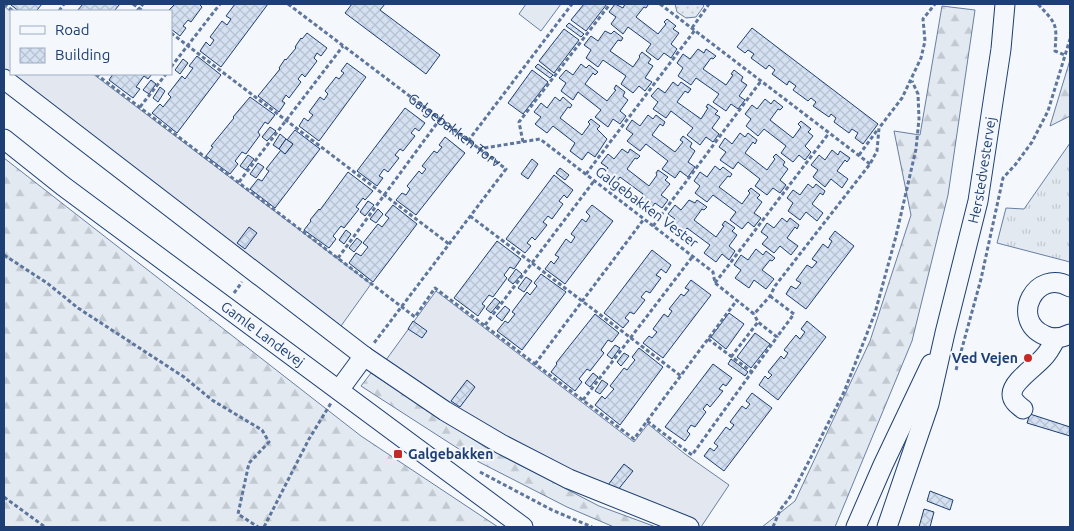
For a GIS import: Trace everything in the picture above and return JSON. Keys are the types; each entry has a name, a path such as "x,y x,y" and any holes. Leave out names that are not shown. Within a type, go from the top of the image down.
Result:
{"street":[{"name":"Herstedvestervej","path":"887,527 929,404 978,201 1001,49 1005,4"},
{"path":"4,79 364,356 445,411 501,444 569,479 689,527"},
{"name":"Gamle Landevej","path":"4,139 63,186 523,527"},
{"path":"1063,336 1047,337 1033,327 1029,319 1029,302 1039,288 1047,284 1056,283 1070,287"},
{"name":"Herstedvestervej","path":"856,527 945,333"},
{"path":"1023,409 1016,404 1012,395 1014,387 1063,336"},
{"path":"339,390 364,356"}],"path":[{"path":"133,4 140,10 143,4"},
{"path":"172,66 220,4"},
{"name":"Galgebakken Torv","path":"288,4 506,169 364,356"},
{"path":"468,140 572,4"},
{"path":"522,142 520,122 610,4"},
{"path":"660,4 870,164"},
{"path":"586,174 693,29 709,4"},
{"path":"858,155 902,98 912,80 922,58 924,19 936,4"},
{"path":"1038,4 1054,22 1056,30 1055,51 1065,55"},
{"path":"172,34 449,244"},
{"path":"953,378 981,279 1003,178 1032,142 1048,111 1070,39"},
{"path":"239,182 344,46"},
{"path":"97,75 415,317 436,288 634,439 737,300"},
{"path":"140,107 165,75"},
{"path":"773,527 780,510 790,497 844,392 875,313 896,236 916,149 919,119 918,94 912,80"},
{"path":"653,226 761,82"},
{"path":"338,258 440,119"},
{"path":"778,337 758,322 754,314 770,296 775,286 870,164 877,151 879,128"},
{"path":"715,283 829,133"},
{"name":"Galgebakken Vester","path":"478,149 540,139 713,272 715,283 754,314"},
{"path":"485,325 594,181"},
{"path":"470,216 681,376"},
{"path":"535,364 644,219"},
{"path":"4,255 47,283 78,308 184,377 212,400 262,430 269,442 249,463 238,514 258,527"},
{"path":"583,400 693,256"},
{"path":"225,306 251,269"},
{"path":"647,421 692,455 794,314 770,296"},
{"path":"731,357 758,322"},
{"path":"708,339 752,372"},
{"path":"264,527 309,439 339,390"},
{"path":"473,468 552,510 592,527"},
{"path":"4,497 45,527"}],"green space":[{"path":"526,4 561,4 541,31 519,14"},
{"path":"675,4 702,4 704,6 696,17 686,18 677,12"},
{"path":"942,6 975,10 948,195 912,341 835,527 762,527 795,501 870,341 911,215 894,131 920,135"},
{"path":"1070,60 1070,116 1050,126"},
{"path":"1070,143 1070,262 997,243 1006,208 1024,209"},
{"path":"4,158 361,436 498,527 4,527"},
{"path":"371,373 485,447 599,506 656,527 614,527 567,507 479,462 361,386"}],"shaded area":[{"path":"4,6 10,11 10,74 4,69"},
{"path":"12,75 94,75 371,284 341,326"},
{"path":"436,291 634,442 648,424 685,454 729,485 701,527 575,474 529,450 451,405 386,360"}],"building":[{"path":"42,4 37,10 18,10 11,5"},
{"path":"83,4 120,4 115,10 78,10"},
{"path":"175,4 199,4 202,7 191,22 188,20 183,26 186,28 180,36 172,30 172,10 169,10"},
{"path":"235,4 268,4 221,67 200,51 206,42 210,46 214,40 210,37 222,21 227,25 231,19 226,16"},
{"path":"352,4 385,4 380,10 440,55 426,74 345,13"},
{"path":"584,4 607,4 586,31 571,20"},
{"path":"615,4 623,8 625,4 647,4 646,8 644,7 636,17 658,34 666,24 664,22 667,19 676,26 673,29 679,33 671,44 677,49 671,58 664,53 658,60 646,51 651,44 628,27 623,34 611,24 616,17 609,12"},
{"path":"569,23 584,34 581,37 566,26"},
{"path":"752,28 878,124 863,144 855,138 858,133 852,129 849,133 834,122 836,118 831,114 829,117 813,106 816,102 811,98 808,101 793,90 796,86 789,81 787,85 772,74 775,70 769,65 766,69 751,58 754,54 748,50 745,53 737,47"},
{"path":"564,29 579,40 554,73 539,61"},
{"path":"605,31 611,34 614,31 623,38 621,41 618,40 610,51 633,67 642,52 651,59 648,63 653,66 645,78 652,82 645,91 639,86 633,93 621,84 626,76 603,60 598,67 586,58 591,50 584,45 591,36 598,41"},
{"path":"307,33 327,48 321,56 317,53 314,58 317,61 305,77 302,74 298,79 301,82 289,98 286,95 282,101 285,103 279,112 258,96 280,69 285,59 296,48 301,38"},
{"path":"698,49 704,53 706,49 716,56 713,59 711,58 703,69 726,85 734,70 743,77 741,81 747,85 739,96 745,100 738,109 731,104 726,111 713,102 719,94 696,78 691,85 678,76 683,68 677,63 683,54 690,59"},
{"path":"197,56 221,75 177,133 152,113 160,104 163,107 171,97 168,94 182,76 185,79 193,68 189,66"},
{"path":"183,59 188,63 180,74 175,70"},
{"path":"347,63 366,77 319,141 299,126 304,118 308,121 313,115 309,112 320,97 324,100 328,94 325,91 336,77 339,79 344,73 341,71"},
{"path":"538,64 553,75 550,78 535,67"},
{"path":"581,64 586,68 589,65 598,72 595,75 593,73 585,84 607,101 616,90 614,89 616,85 625,92 623,96 628,100 620,111 626,116 620,124 613,119 608,127 595,117 601,110 578,92 573,100 561,91 566,83 559,78 566,70 573,75"},
{"path":"532,70 548,82 523,114 508,103"},
{"path":"112,75 151,75 148,79 144,76 136,87 140,89 133,98 109,80"},
{"path":"151,80 156,84 149,94 143,90"},
{"path":"673,82 678,86 681,82 691,89 688,93 685,91 677,102 701,119 708,108 706,107 708,104 718,111 715,114 720,117 712,128 719,134 713,142 706,137 700,145 687,135 693,128 671,111 666,118 653,109 658,102 651,96 658,88 665,93"},
{"path":"160,87 165,91 158,102 153,98"},
{"path":"250,97 275,115 268,124 265,122 258,132 260,135 246,154 242,152 235,161 238,164 230,174 206,156 213,147 211,146"},
{"path":"555,97 560,101 563,97 572,105 570,108 568,107 560,118 582,135 590,124 588,122 591,119 600,126 597,129 607,139 595,157 588,152 582,160 570,151 575,143 553,126 547,133 535,124 541,117 534,112 541,103 547,108"},
{"path":"765,99 771,104 774,100 783,107 780,110 778,109 770,120 793,138 801,127 798,124 801,121 811,129 808,132 813,136 805,146 811,152 805,160 799,155 793,162 781,153 786,146 764,129 758,136 746,126 751,119 745,114 752,105 757,109"},
{"path":"405,108 425,123 419,131 415,128 411,133 415,136 403,151 400,149 395,155 399,158 388,172 384,169 379,176 383,178 377,186 357,171"},
{"path":"648,115 653,119 656,115 665,122 663,126 660,124 652,135 675,152 683,142 680,140 683,136 692,143 690,147 695,151 688,162 695,167 688,177 680,171 675,178 662,169 668,161 646,144 640,151 627,141 633,134 626,129 632,120 640,126"},
{"path":"270,127 276,131 267,141 262,137"},
{"path":"295,130 320,149 275,208 250,189 258,179 262,181 269,171 266,169 281,150 285,154 293,144 287,140"},
{"path":"740,133 745,137 748,133 757,140 755,144 753,142 745,153 767,170 775,159 773,157 776,154 785,162 783,165 788,169 780,180 786,185 780,193 773,188 767,195 755,186 760,179 738,162 733,169 720,160 726,152 719,147 725,138 732,144"},
{"path":"280,134 286,139 279,149 273,145"},
{"path":"445,137 465,153 416,215 396,200 402,193 406,195 410,189 407,186 419,171 422,174 426,169 422,166 434,151 437,153 442,147 439,145"},
{"path":"286,139 293,144 285,154 279,149"},
{"path":"622,149 628,153 630,149 640,156 637,159 635,158 627,169 649,186 657,175 658,170 668,177 665,180 670,184 661,195 668,200 662,208 655,203 649,211 637,202 643,194 620,177 615,184 602,175 608,168 601,163 608,154 614,159"},
{"path":"832,150 838,155 840,151 850,158 847,162 845,160 837,171 848,179 842,188 831,179 825,187 813,177 818,170 811,165 819,155 825,160"},
{"path":"248,155 254,159 246,170 240,166"},
{"path":"532,159 538,164 528,179 521,174"},
{"path":"258,163 264,167 256,178 250,174"},
{"path":"715,166 720,170 723,167 732,174 719,187 742,204 750,193 748,191 751,188 760,195 757,198 762,202 754,213 761,218 754,227 748,222 742,229 730,220 736,212 713,195 707,202 695,193 700,186 694,181 700,172 707,177"},
{"path":"560,168 569,175 565,180 556,173"},
{"path":"348,172 373,191 365,200 363,198 356,207 359,209 344,228 341,226 333,236 336,239 329,248 304,230"},
{"path":"554,175 573,190 567,198 564,195 559,201 563,204 552,219 548,216 543,222 547,225 535,240 532,237 527,243 531,246 525,253 506,239"},
{"path":"808,184 813,188 816,184 825,191 823,195 820,193 812,204 823,213 817,221 806,212 800,220 788,211 793,203 787,198 793,190 800,195"},
{"path":"689,200 695,203 697,200 707,207 704,210 702,209 694,220 716,237 724,226 722,225 725,221 735,228 732,231 737,235 729,246 735,251 729,260 722,254 716,262 704,253 710,245 687,228 682,235 669,226 675,219 668,214 675,205 681,210"},
{"path":"368,201 374,205 365,216 360,212"},
{"path":"393,205 417,224 373,282 349,263 356,253 361,256 368,247 363,243 378,224 382,227 389,218 385,215"},
{"path":"592,205 613,221 565,284 545,269 551,261 554,264 559,257 555,255 566,239 571,243 575,237 571,234 582,219 586,222 590,216 586,212"},
{"path":"378,209 383,214 376,223 370,219"},
{"path":"782,218 787,222 790,218 799,225 797,229 795,227 787,238 798,246 791,255 780,246 774,253 762,244 768,237 761,232 767,223 774,228"},
{"path":"249,227 257,233 245,249 237,243"},
{"path":"346,230 351,234 344,244 339,240"},
{"path":"835,231 854,246 806,309 786,294 791,286 796,289 801,283 796,280 807,265 812,268 817,262 812,259 823,244 828,248 832,241 829,239"},
{"path":"357,238 362,242 354,252 349,248"},
{"path":"497,241 521,259 514,269 510,267 504,275 507,278 493,297 489,295 482,304 485,306 478,316 454,298"},
{"path":"756,249 763,255 766,251 775,258 772,261 770,260 762,270 774,279 766,289 754,280 749,288 735,278 741,270 734,265 741,255 748,260"},
{"path":"652,250 671,265 666,273 661,269 656,275 661,278 650,293 646,291 641,297 645,300 634,314 630,312 625,318 629,321 623,328 604,313"},
{"path":"516,269 522,274 513,284 508,280"},
{"path":"541,274 566,292 522,350 497,331 505,321 508,323 515,314 512,312 527,292 530,295 537,286 534,283"},
{"path":"526,277 532,281 524,292 518,288"},
{"path":"691,280 711,295 663,358 643,343 649,336 652,338 657,332 653,329 664,314 668,317 672,311 669,309 681,294 684,296 689,290 685,288"},
{"path":"495,298 500,302 491,313 486,309"},
{"path":"505,306 510,310 502,321 496,316"},
{"path":"729,313 744,324 726,349 711,337"},
{"path":"595,314 619,333 612,342 608,340 601,350 604,353 590,371 587,369 579,379 582,382 575,391 551,372"},
{"path":"413,321 427,331 422,338 408,329"},
{"path":"807,321 826,337 778,400 759,385 765,376 768,379 772,375 768,372 781,356 784,359 788,353 784,350 796,335 800,339 805,332 801,329"},
{"path":"755,333 770,344 751,368 737,357"},
{"path":"615,345 620,348 612,359 607,355"},
{"path":"639,348 663,367 620,425 595,405 602,396 605,399 614,389 610,386 624,368 627,370 635,360 632,357"},
{"path":"624,353 629,356 621,366 617,362"},
{"path":"731,359 748,372 745,376 728,364"},
{"path":"713,364 732,378 726,386 723,384 719,389 723,391 710,407 707,404 703,409 706,412 695,427 691,425 687,431 690,434 685,441 665,427"},
{"path":"593,373 598,377 590,387 585,383"},
{"path":"467,380 475,387 460,407 451,401"},
{"path":"602,380 608,384 600,394 595,391"},
{"path":"752,393 772,408 724,471 704,456 710,448 714,451 718,446 714,443 726,427 730,430 734,425 730,422 742,406 746,409 750,404 746,401"},
{"path":"1030,414 1070,427 1070,436 1027,423"},
{"path":"624,464 633,471 617,491 608,485"},
{"path":"930,491 953,500 950,510 927,501"},
{"path":"924,509 934,512 930,527 919,527"}],"place":[{"name":"Ved Vejen","path":"1028,358"},
{"name":"Galgebakken","path":"398,454"}]}
